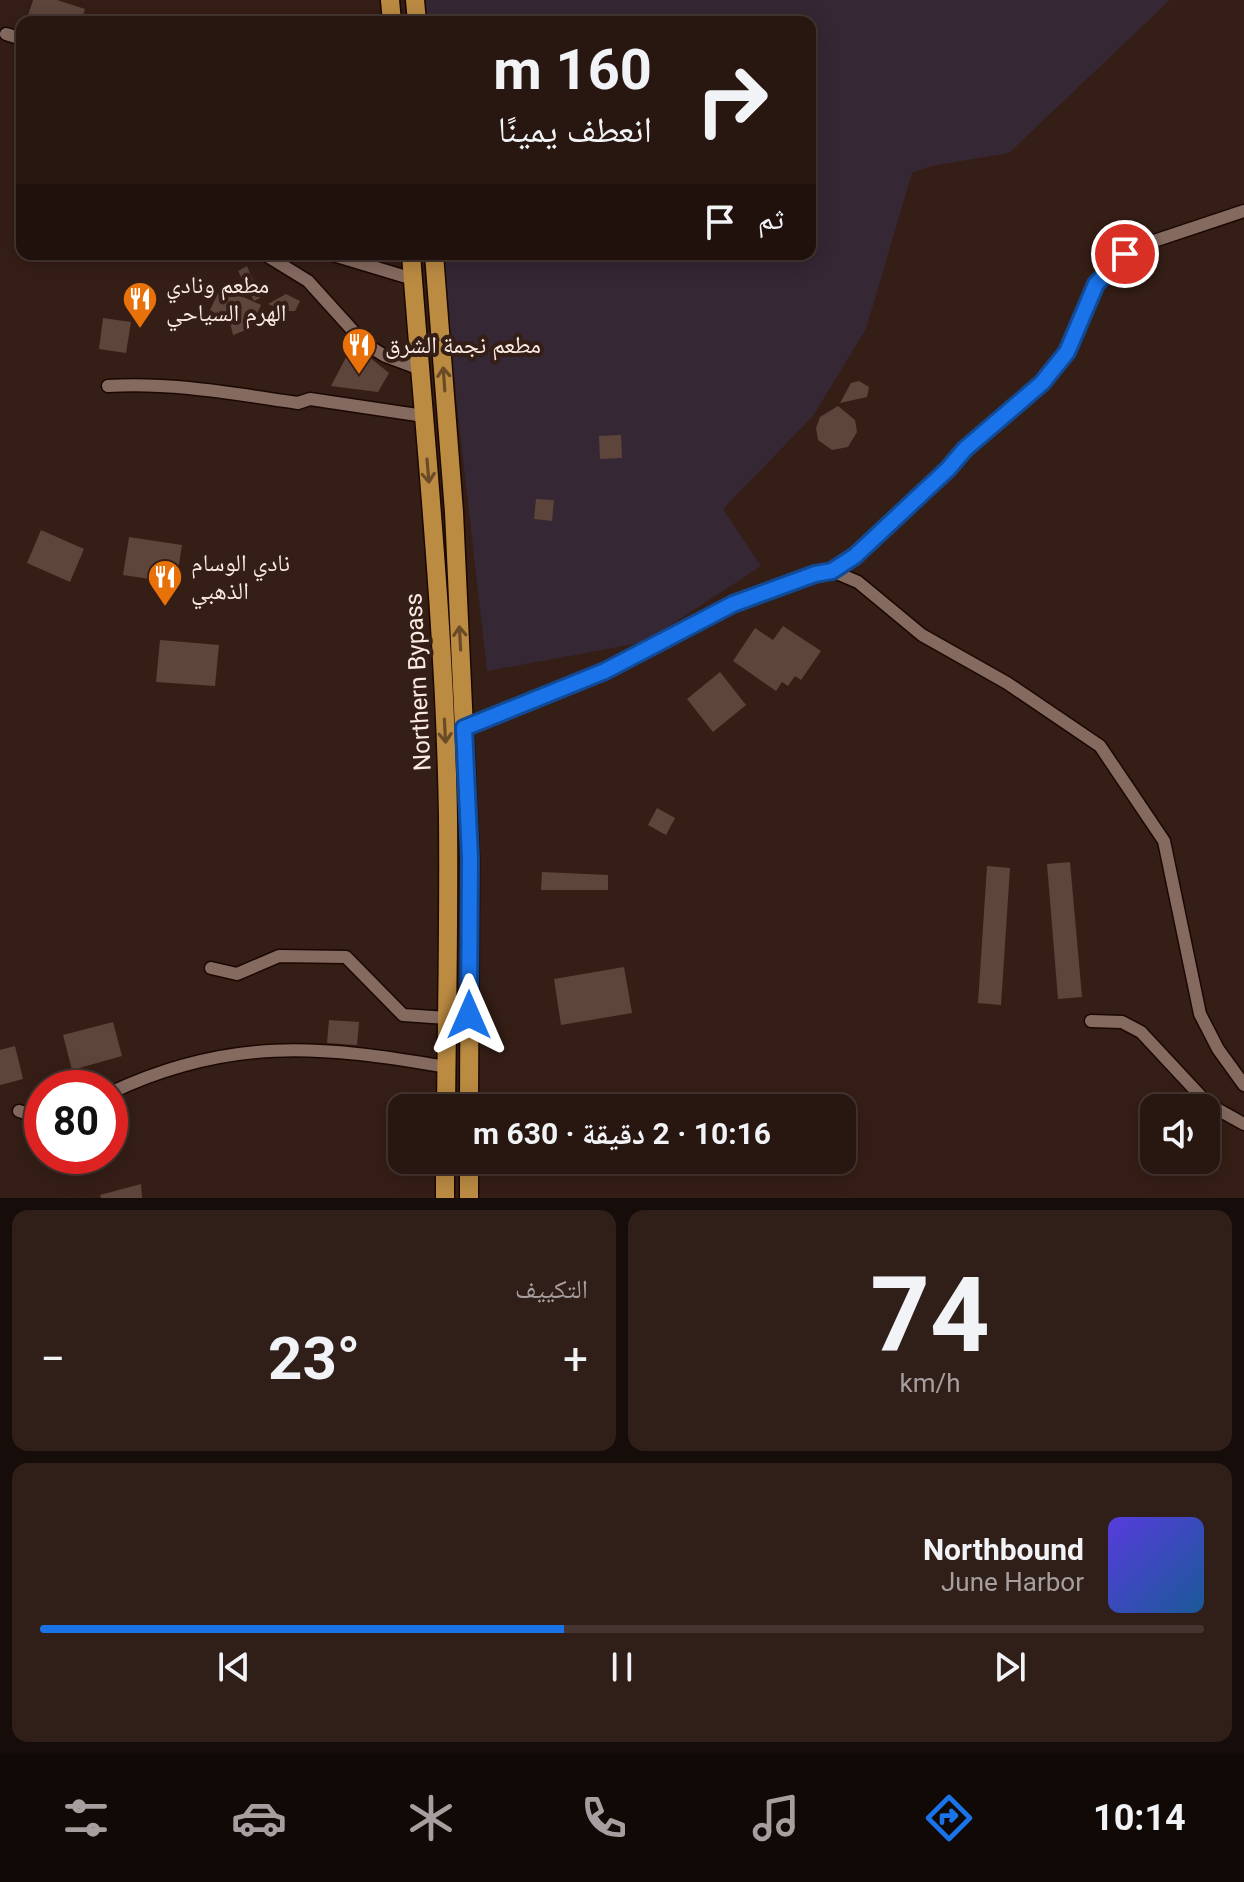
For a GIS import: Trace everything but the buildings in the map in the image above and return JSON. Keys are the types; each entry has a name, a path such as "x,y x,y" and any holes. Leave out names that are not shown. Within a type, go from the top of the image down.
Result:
{"highway":[{"name":"Northern Bypass","path":"411,260 435,545 447,788 446,1094"},
{"name":"Northern Bypass","path":"434,260 454,512 470,858 469,1094"},
{"path":"445,1174 445,1198"},
{"path":"469,1174 469,1198"}],"street":[{"path":"6,34 16,37"},
{"path":"464,728 605,671 733,604 815,574 832,571 855,556 948,469 965,449 1042,383 1072,343 1096,284 1116,261 1148,243 1244,211"},
{"path":"274,260 308,281 364,343 385,356 420,369"},
{"path":"350,260 413,279"},
{"path":"108,386 142,384 202,389 298,403 310,399 424,416"},
{"path":"832,571 858,582 922,635 1007,683 1100,746 1164,841 1200,1014 1218,1049 1244,1085"},
{"path":"211,968 237,974 279,956 340,956 354,963 403,1015 447,1018"},
{"path":"1091,1021 1122,1022 1141,1032 1208,1104 1244,1124"},
{"path":"128,1085 179,1064 237,1052 342,1052 446,1067"},
{"path":"19,1111 24,1113"}],"shaded area":[{"path":"423,0 1170,0 1009,153 931,166 912,173 866,329 813,416 723,509 761,566 645,642 487,671 441,260 816,260 816,16 424,16"}],"place":[{"name":"مطعم ونادي الهرم السياحي","path":"140,330"},
{"name":"مطعم نجمة الشرق","path":"359,376"},
{"name":"نادي الوسام الذهبي","path":"165,608"}],"route":[{"path":"469,1015 470,858 464,728 605,671 733,604 815,574 832,571 855,556 948,469 965,449 1011,414 1042,383 1077,334 1096,284 1104,272 1125,254"}]}
